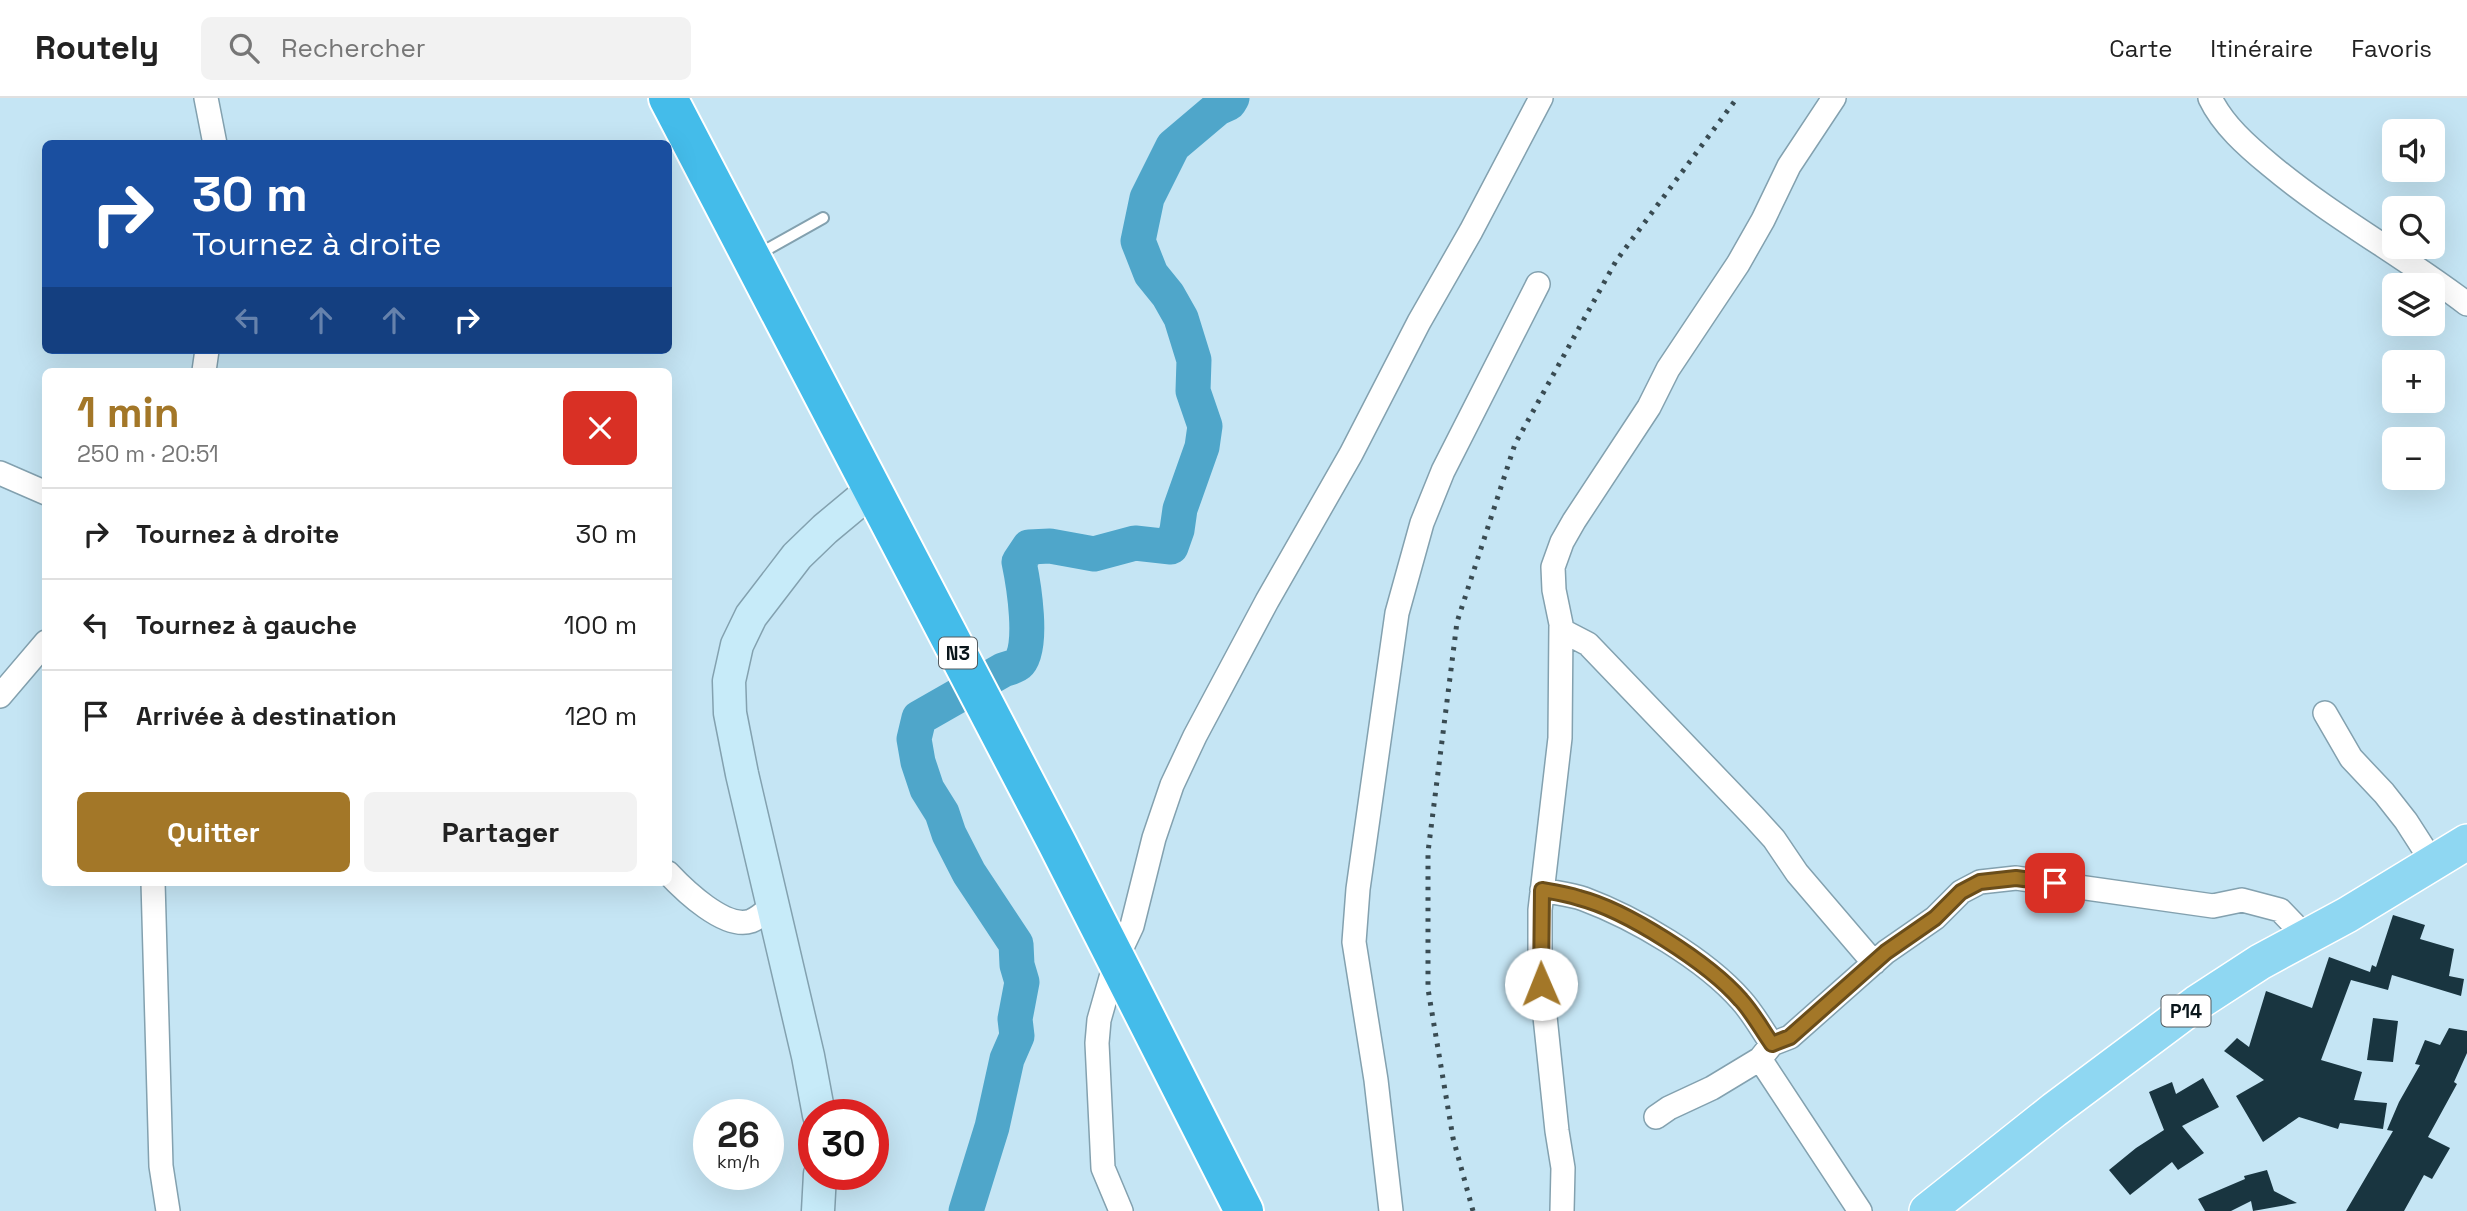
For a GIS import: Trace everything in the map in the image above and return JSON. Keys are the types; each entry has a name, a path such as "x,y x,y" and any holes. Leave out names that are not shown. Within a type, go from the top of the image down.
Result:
{"highway":[{"name":"N3","path":"668,98 873,489 1244,1211"}],"main road":[{"path":"815,1099 730,713 729,681 737,645 751,617 797,556 873,489"},
{"name":"P14","path":"1927,1211 2054,1110 2197,1003 2260,962 2467,842"},
{"path":"818,1211 819,1190"}],"street":[{"path":"206,98 214,140"},
{"path":"1121,1211 1103,1168 1097,1042 1099,1020 1116,960 1132,926 1154,838 1172,785 1195,736 1313,517 1351,454 1419,322 1471,231 1541,98"},
{"path":"1562,1211 1563,1168 1539,968 1542,890 1560,738 1561,629 1553,567 1562,542 1649,407 1684,343 1738,264 1789,166 1835,98"},
{"path":"2210,98 2231,128 2276,171 2328,210 2467,304"},
{"path":"1391,1211 1376,1080 1354,942 1397,614 1422,523 1444,471 1538,284"},
{"path":"0,472 42,491"},
{"path":"1561,629 1588,644 1754,817 1774,839 1797,873 1874,963"},
{"path":"0,696 42,647"},
{"path":"2325,713 2351,758 2406,821 2433,863"},
{"path":"672,877 701,903 733,921 750,921 773,905"},
{"path":"1656,1117 1712,1088 1790,1037 1874,963 1935,918 1961,892 1980,882 2016,878 2213,906 2242,900 2280,910 2306,937"},
{"path":"153,886 160,1152 168,1211"},
{"path":"1542,890 1581,898 1627,916 1723,982 1743,1002 1766,1051 1860,1211"}],"lane":[{"path":"752,259 823,218"}],"building":[{"path":"2393,915 2425,925 2420,939 2454,949 2449,976 2464,979 2461,996 2392,975 2388,990 2351,980 2321,1060 2362,1072 2354,1100 2387,1103 2383,1129 2340,1123 2338,1129 2299,1117 2263,1142 2236,1096 2264,1080 2224,1051 2237,1038 2249,1047 2266,991 2312,1008 2329,957 2370,972 2372,965 2376,967"},
{"path":"2373,1018 2398,1021 2393,1062 2367,1060"},
{"path":"2449,1028 2467,1031 2467,1053 2454,1082 2457,1084 2428,1137 2450,1148 2432,1179 2424,1175 2404,1211 2346,1211 2393,1131 2387,1130 2420,1065 2415,1064 2425,1040 2440,1045"},
{"path":"2203,1078 2219,1107 2182,1126 2204,1153 2178,1170 2172,1162 2130,1195 2109,1170 2164,1130 2149,1092 2172,1082 2176,1094"},
{"path":"2267,1170 2274,1191 2297,1203 2253,1211 2251,1201 2231,1211 2205,1211 2198,1199 2245,1179 2244,1176"}],"waterway":[{"path":"966,1211 992,1127 1007,1059 1017,1036 1015,1019 1022,982 1017,965 1016,944 969,873 949,834 942,813 927,789 914,739 919,718 1003,670 1017,665 1023,656 1027,631 1019,562 1029,547 1050,546 1094,554 1135,543 1171,547 1180,509 1202,447 1205,426 1193,391 1194,360 1181,318 1168,295 1151,274 1138,241 1147,198 1173,146 1232,98"}],"railway":[{"path":"1473,1211 1453,1138 1428,989 1428,852 1457,622 1515,444 1616,261 1737,98"}],"route":[{"path":"1541,984 1539,968 1542,890 1581,898 1627,916 1686,955 1723,982 1743,1002 1772,1044 1790,1037 1886,952 1935,918 1961,892 1980,882 2016,878 2055,883"}]}
